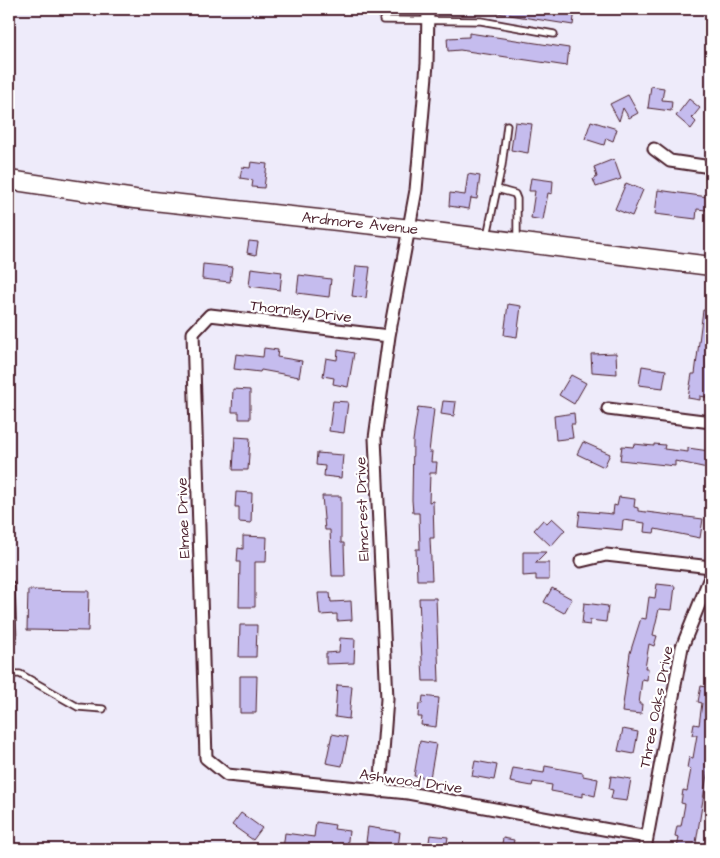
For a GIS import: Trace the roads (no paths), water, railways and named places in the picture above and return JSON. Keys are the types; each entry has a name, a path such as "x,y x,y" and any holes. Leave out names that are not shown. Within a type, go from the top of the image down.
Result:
{"main road":[{"name":"Ardmore Avenue","path":"9,180 135,199 411,229 711,266"}],"street":[{"name":"Elmcrest Drive","path":"380,790 387,699 375,438 389,336 411,229 423,121 428,9"},
{"path":"654,149 670,161 711,167"},
{"name":"Thornley Drive","path":"210,315 389,336"},
{"name":"Elmae Drive","path":"204,726 193,333 210,315"},
{"path":"608,409 711,422"},
{"path":"582,560 606,556 711,567"},
{"name":"Three Oaks Drive","path":"645,849 682,647 711,575"},
{"name":"Ashwood Drive","path":"204,726 206,758 227,775 408,793 647,837"}],"lane":[{"path":"383,20 482,21 554,34"},
{"path":"487,238 497,189 506,125"},
{"path":"497,189 515,194 517,199 517,242"},
{"path":"9,585 11,585 13,641 9,642"},
{"path":"9,674 20,674 78,707 103,709"}]}
